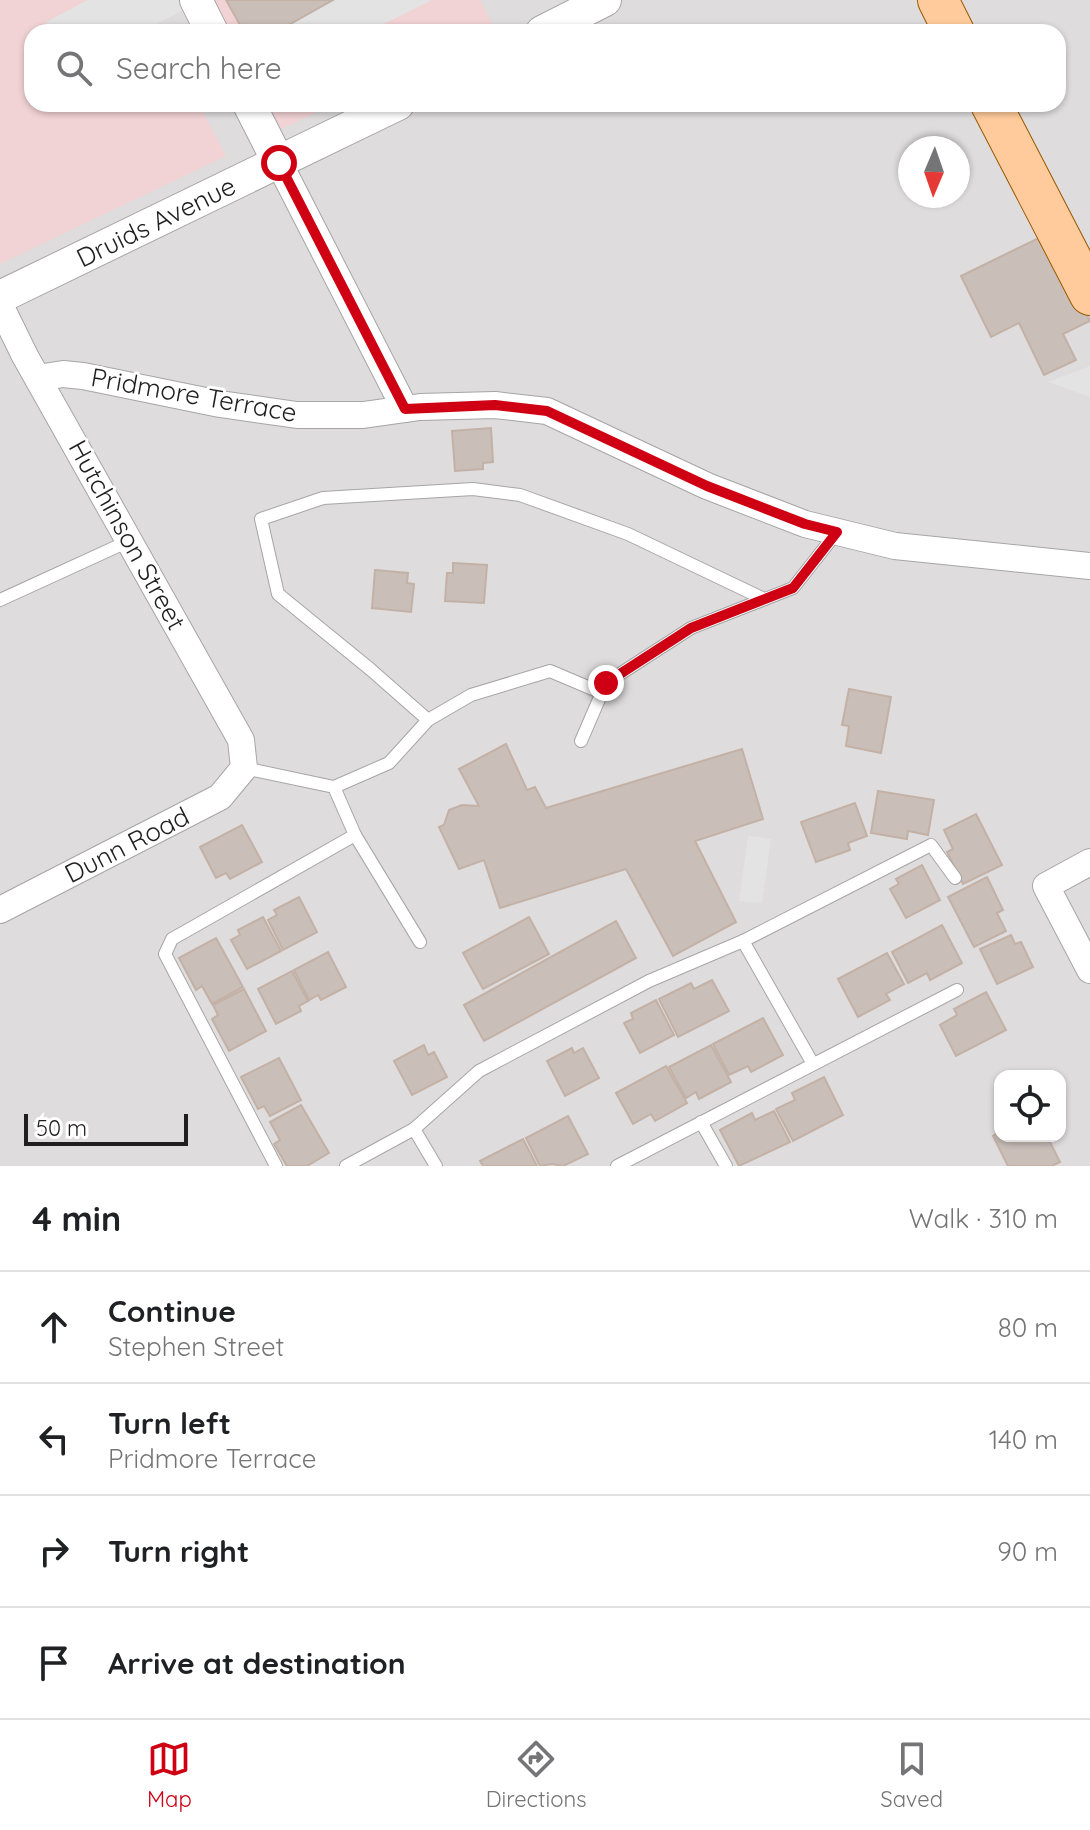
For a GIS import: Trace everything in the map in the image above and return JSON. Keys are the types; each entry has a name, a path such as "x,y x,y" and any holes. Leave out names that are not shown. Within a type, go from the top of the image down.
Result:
{"main road":[{"path":"938,0 950,24"},
{"path":"967,0 979,24"},
{"path":"995,112 1090,295"},
{"path":"1023,112 1090,247"}],"street":[{"path":"196,0 208,24"},
{"path":"555,17 605,0"},
{"path":"253,112 405,409"},
{"name":"Druids Avenue","path":"0,297 382,112"},
{"name":"Hutchinson Street","path":"0,305 241,740 244,768"},
{"name":"Pridmore Terrace","path":"38,378 63,374 83,376 220,404 297,415 363,415 405,409 495,405 547,411 707,486 805,524 895,546 1090,566"},
{"name":"Dunn Road","path":"0,910 220,797 244,768"},
{"path":"1090,862 1046,886 1090,970"}],"lane":[{"path":"428,720 278,594 261,519 323,498 473,489 520,495 628,534 764,599"},
{"path":"581,741 606,683 691,628 793,588 837,532"},
{"path":"0,600 131,540"},
{"path":"244,768 334,787 389,763 428,720 471,695 550,671 602,693"},
{"path":"334,787 355,835 420,942"},
{"path":"276,1166 165,954 172,939 355,835"},
{"path":"346,1166 414,1129 479,1071 649,981 743,941 931,845 955,878"},
{"path":"743,941 813,1064"},
{"path":"617,1166 957,990"},
{"path":"701,1122 726,1166"},
{"path":"414,1129 436,1166"}],"shaded area":[{"path":"0,0 1090,0 1090,1166 0,1166"},
{"path":"0,0 146,0 158,24 24,24 24,112 203,112 226,156 0,264"},
{"path":"88,0 178,0 183,10 157,24 46,22"},
{"path":"200,0 480,0 492,24 212,24"},
{"path":"316,0 432,0 383,24 278,24"},
{"path":"256,112 318,112 268,135"},
{"path":"1090,366 1090,397 1048,382"},
{"path":"748,836 771,839 762,903 739,901"}],"building":[{"path":"226,0 333,0 290,24 240,24"},
{"path":"1047,234 1090,321 1063,334 1076,360 1044,375 1019,323 991,337 961,276"},
{"path":"491,428 493,462 483,463 483,469 455,471 452,431"},
{"path":"453,563 487,565 484,603 445,601 447,573 453,573"},
{"path":"375,570 408,573 407,583 414,584 411,612 372,608"},
{"path":"849,689 891,697 881,753 846,746 849,726 842,725"},
{"path":"506,744 527,790 535,787 546,808 742,749 763,819 695,841 736,922 673,956 626,869 500,908 484,860 459,869 439,827 444,825 449,810 462,805 479,806 459,769"},
{"path":"878,791 934,800 928,835 908,831 907,839 871,833"},
{"path":"855,803 867,836 848,843 850,850 816,862 801,822"},
{"path":"976,814 1002,865 963,884 947,852 953,849 944,830"},
{"path":"242,825 262,862 230,879 226,873 216,878 200,847"},
{"path":"922,865 940,900 906,918 890,889 899,884 896,879"},
{"path":"987,877 1003,910 997,913 1006,931 974,947 948,897"},
{"path":"299,897 317,932 283,950 268,920 277,915 274,910"},
{"path":"263,917 281,951 247,969 231,940 240,935 238,930"},
{"path":"529,917 549,954 483,989 463,953"},
{"path":"616,921 636,958 484,1041 464,1005"},
{"path":"942,925 962,963 930,980 927,973 908,983 892,952"},
{"path":"1011,935 1015,944 1021,942 1033,967 997,984 980,949"},
{"path":"216,938 243,987 212,1004 202,986 196,990 179,958"},
{"path":"328,952 346,987 321,1000 318,995 309,1000 294,970"},
{"path":"887,953 904,984 886,994 890,1000 858,1017 838,979"},
{"path":"292,971 308,1001 299,1006 301,1011 276,1024 258,989"},
{"path":"712,980 729,1011 678,1037 659,999 691,983 694,989"},
{"path":"244,989 266,1031 229,1051 212,1019 218,1015 213,1005"},
{"path":"986,992 1006,1030 956,1056 940,1025 957,1015 954,1009"},
{"path":"656,1000 674,1035 640,1053 624,1023 633,1019 631,1013"},
{"path":"763,1018 783,1055 751,1072 748,1066 729,1075 713,1044"},
{"path":"424,1045 428,1055 434,1052 447,1077 412,1095 394,1061"},
{"path":"711,1045 731,1082 699,1099 696,1092 686,1098 669,1067"},
{"path":"572,1048 574,1053 583,1048 599,1078 565,1096 547,1061"},
{"path":"279,1058 301,1100 270,1116 264,1106 258,1109 241,1077"},
{"path":"666,1066 687,1103 655,1121 651,1114 633,1124 616,1093"},
{"path":"824,1077 843,1115 793,1141 776,1109 795,1100 792,1093"},
{"path":"301,1105 329,1153 307,1166 287,1166 274,1144 280,1140 270,1122"},
{"path":"774,1111 790,1142 739,1166 720,1130 752,1113 755,1120"},
{"path":"568,1116 588,1154 563,1166 540,1166 526,1138"},
{"path":"523,1139 537,1166 483,1166 480,1161"},
{"path":"996,1142 1050,1142 1060,1162 1052,1166 1008,1166"}],"route":[{"path":"279,163 405,409 495,405 547,411 707,486 805,524 837,532 793,588 691,628 606,683"}]}
